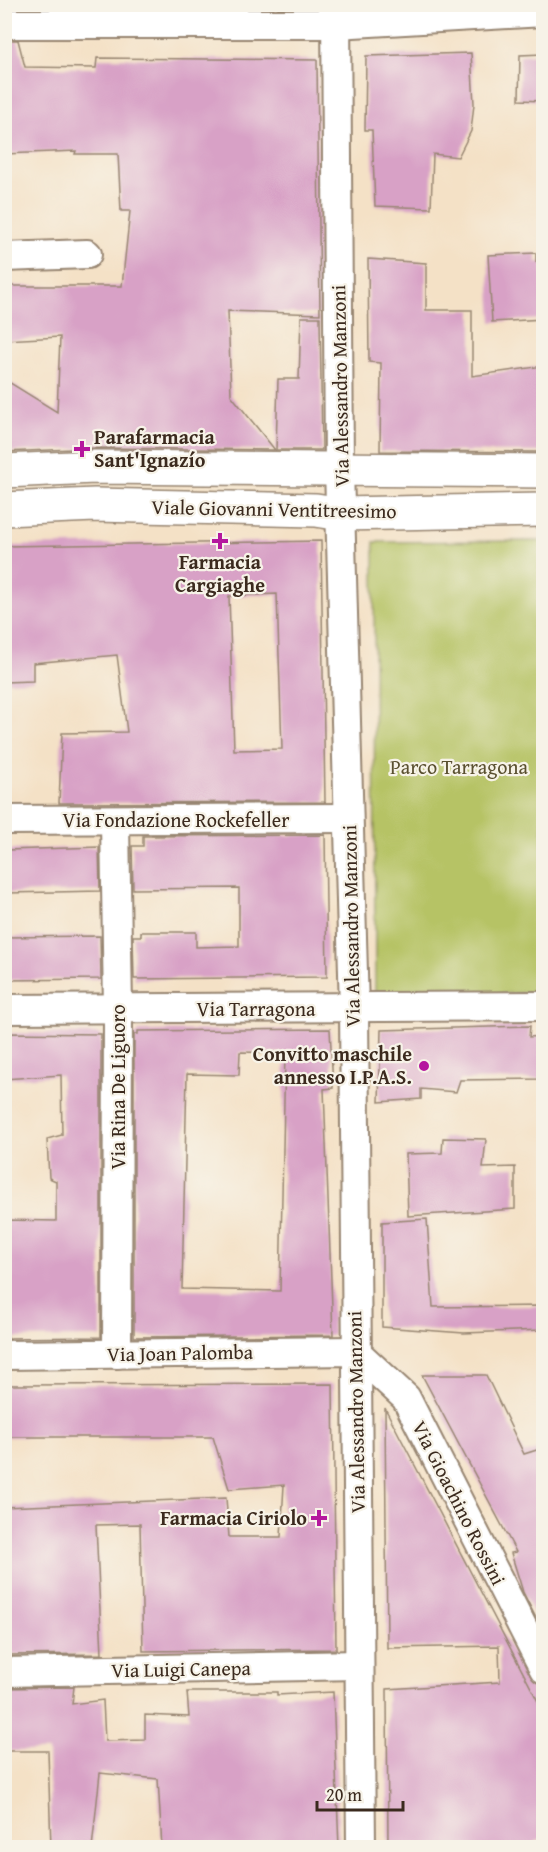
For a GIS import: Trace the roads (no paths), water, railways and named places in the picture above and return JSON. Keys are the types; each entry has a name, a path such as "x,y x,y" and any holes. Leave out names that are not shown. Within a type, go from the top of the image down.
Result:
{"main road":[{"name":"Viale Giovanni Ventitreesimo","path":"4,471 95,467 543,471"},
{"path":"95,467 95,505"},
{"name":"Viale Giovanni Ventitreesimo","path":"4,509 95,505 316,510 342,514 543,510"}],"street":[{"path":"4,24 134,14 543,12"},
{"name":"Via Alessandro Manzoni","path":"336,14 339,469 354,1009 355,1351 361,1848"},
{"path":"4,257 87,254"},
{"name":"Via Fondazione Rockefeller","path":"4,820 348,818"},
{"name":"Via Rina De Liguoro","path":"115,821 118,1009 117,1354"},
{"name":"Via Tarragona","path":"4,1009 354,1009 543,1006"},
{"name":"Via Joan Palomba","path":"4,1355 355,1351"},
{"name":"Via Gioachino Rossini","path":"355,1351 405,1398 533,1623 543,1669"},
{"name":"Via Luigi Canepa","path":"4,1672 358,1665"}],"place":[{"name":"Parafarmacia Sant'Ignazío","path":"82,449"},
{"name":"Farmacia Cargiaghe","path":"220,541"},
{"name":"Convitto maschile annesso I.P.A.S.","path":"424,1066"},
{"name":"Farmacia Ciriolo","path":"319,1518"}],"park label":[{"name":"Parco Tarragona","path":"459,767"}]}
